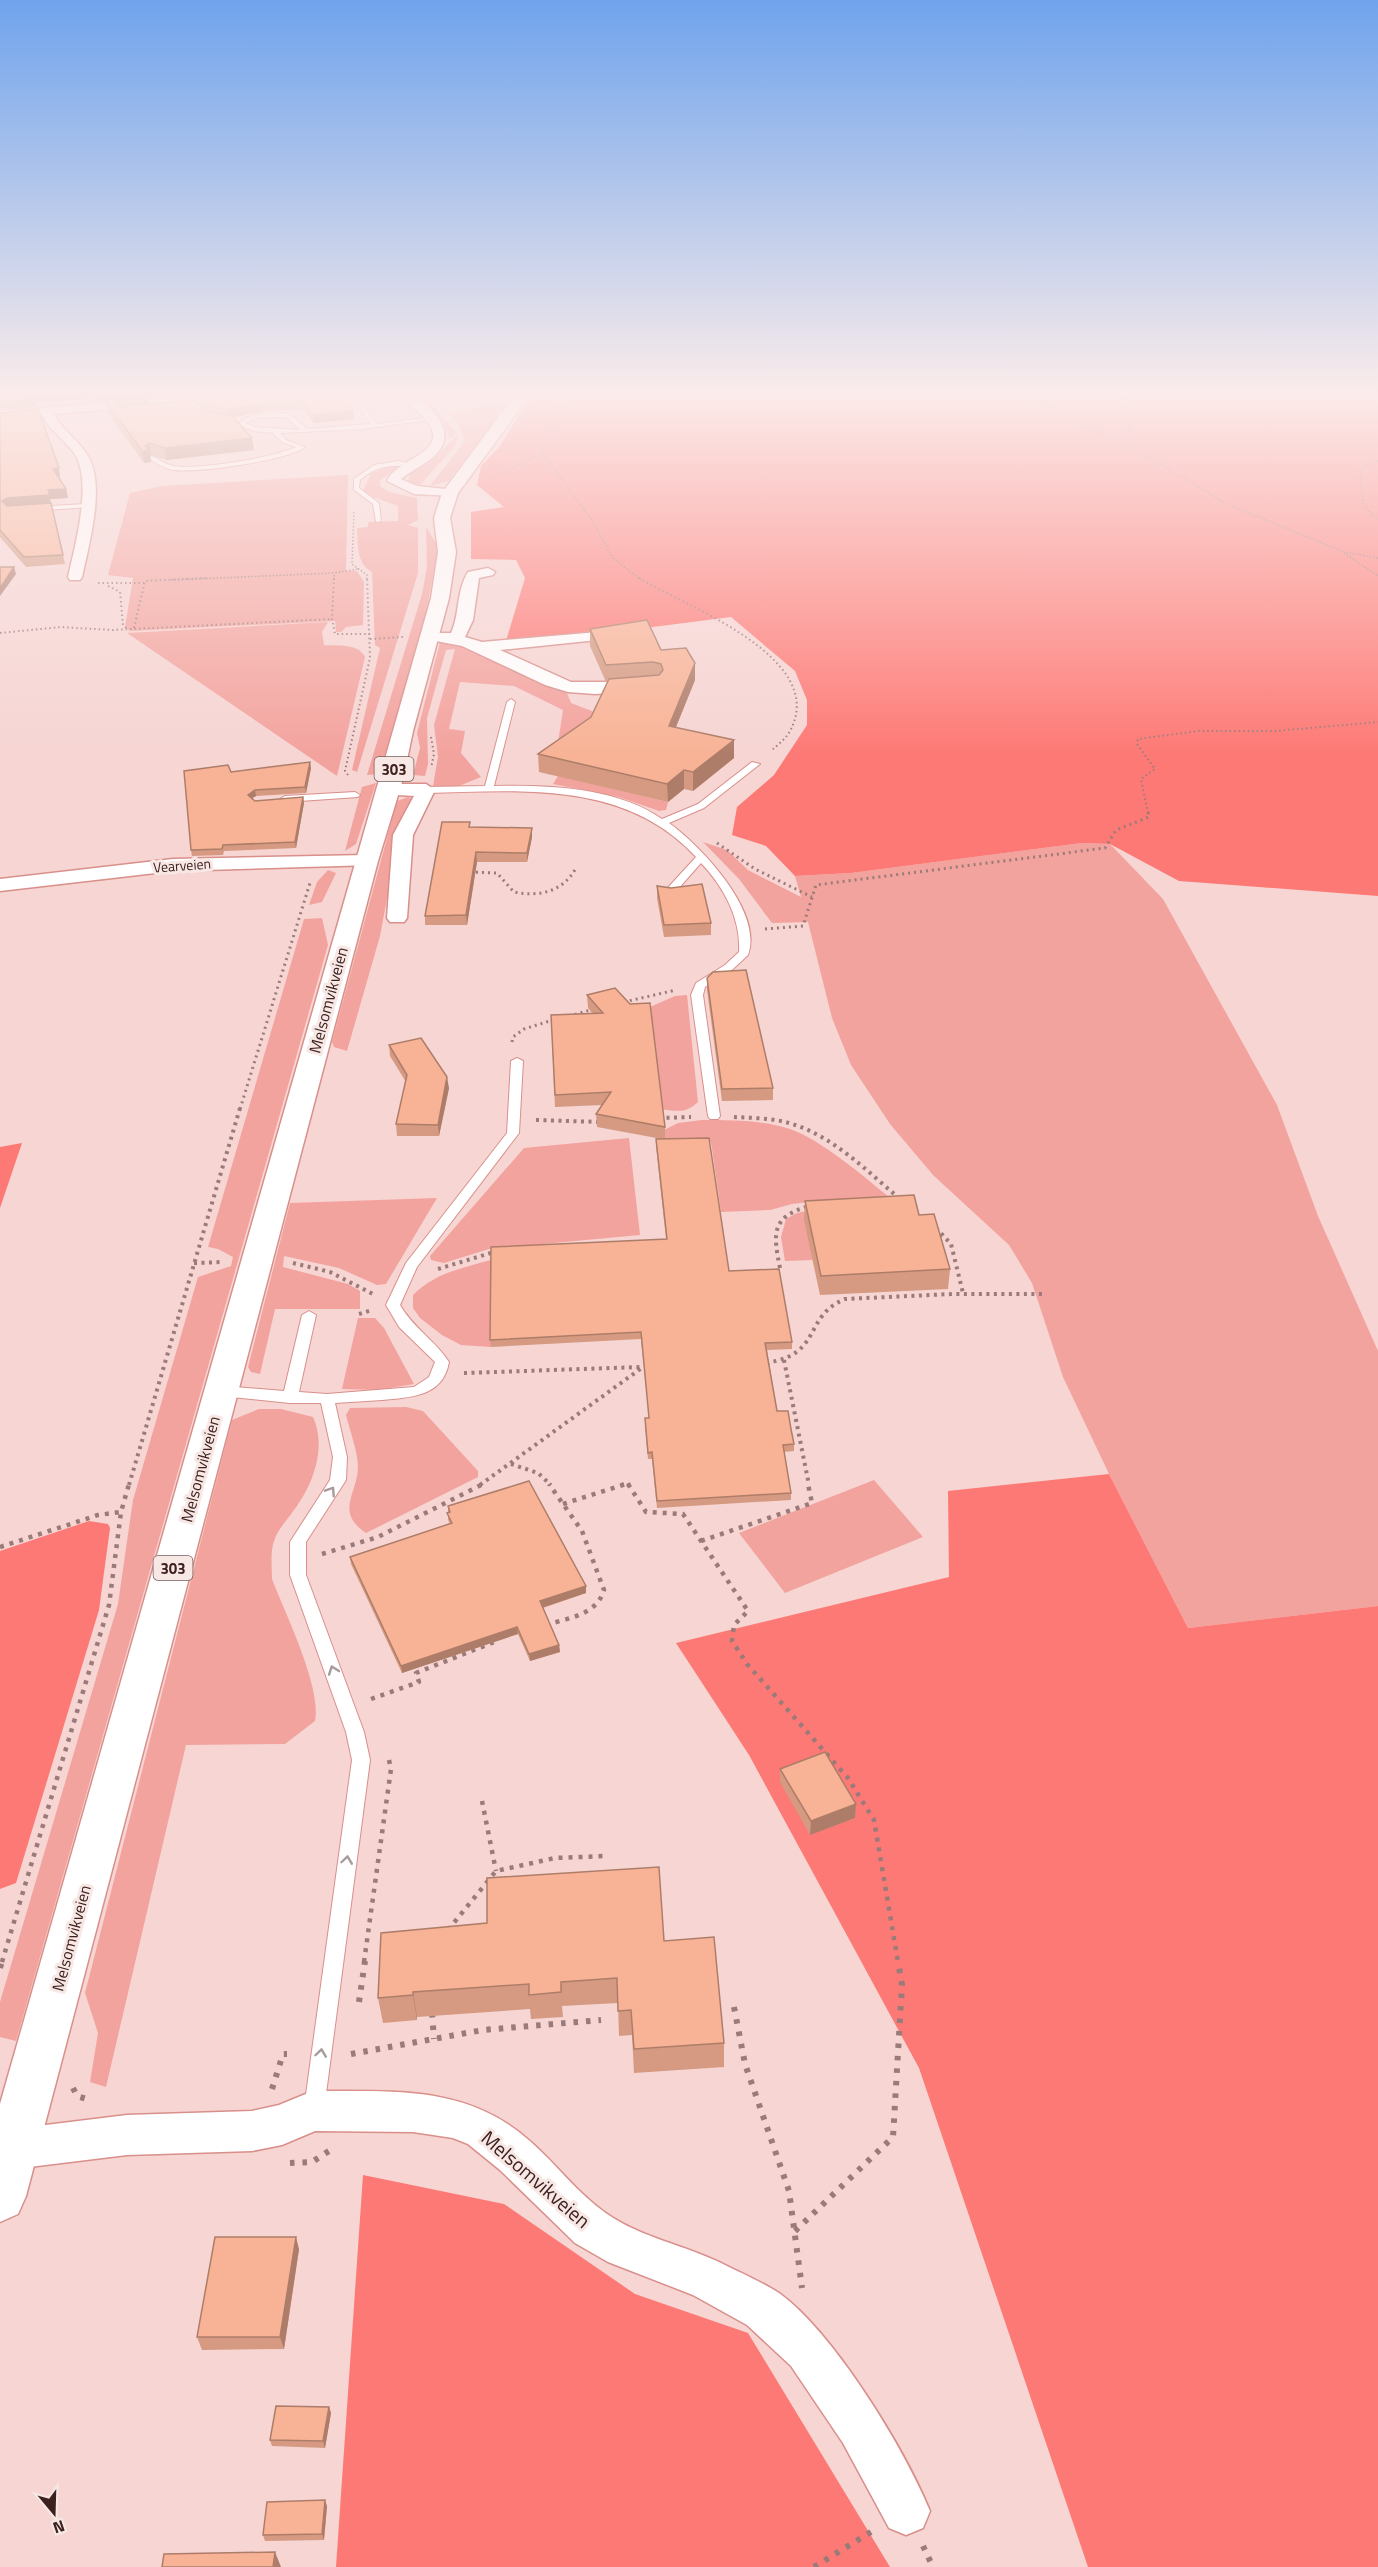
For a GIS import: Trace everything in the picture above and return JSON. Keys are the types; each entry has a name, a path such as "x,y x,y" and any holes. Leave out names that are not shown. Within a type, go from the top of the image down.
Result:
{"main road":[{"name":"Melsomvikveien","path":"0,2196 366,861 431,636 446,571 443,515"}],"street":[{"path":"75,577 83,540 85,515"},
{"path":"456,638 465,620 468,590 474,575 488,572"},
{"path":"482,647 632,631"},
{"path":"431,636 456,638 482,647 536,675 569,687 653,686"},
{"path":"388,790 426,790 403,834 398,918"},
{"name":"Vearveien","path":"0,885 173,865 326,860 366,861"},
{"name":"Melsomvikveien","path":"13,2149 127,2135 252,2131 282,2125 313,2111 413,2112 454,2118 483,2130 515,2155 590,2228 623,2247 705,2278 763,2309 807,2350 859,2427 906,2511"}],"lane":[{"path":"377,515 378,521"},
{"path":"489,789 511,702"},
{"path":"664,822 701,806 755,764"},
{"path":"426,790 544,789 589,794 638,808 664,822 702,856 726,892 744,930 744,953 729,967 700,985 697,995 714,1116"},
{"path":"278,799 355,795"},
{"path":"667,895 702,856"},
{"path":"222,1391 290,1398 327,1399 417,1392 427,1387 441,1373 442,1362 404,1324 393,1305 411,1266 513,1133 517,1061"},
{"path":"290,1398 309,1315"},
{"path":"313,2111 361,1760 356,1732 298,1575 298,1542 338,1480 340,1457 327,1399"}],"path":[{"path":"355,515 352,564 367,575 370,636 370,658 345,771 360,780 355,795"},
{"path":"588,515 604,543 623,568 663,593 720,619 757,645 782,673 798,700 798,710 790,731 755,764"},
{"path":"1256,515 1344,552 1378,576"},
{"path":"1344,552 1378,558"},
{"path":"100,584 334,573 358,568"},
{"path":"334,573 332,619 335,634 406,636 403,646"},
{"path":"75,577 120,592 123,625 127,628"},
{"path":"134,628 144,583"},
{"path":"0,633 61,627 134,628 332,619"},
{"path":"744,930 803,926 816,885 1105,848 1108,836 1119,827 1149,817 1141,779 1155,769 1137,744 1138,739 1199,731 1275,730 1378,722"},
{"path":"682,836 722,844 755,869 812,897"},
{"path":"0,1968 109,1605 121,1512 194,1263 299,914 310,881 326,860"},
{"path":"465,872 496,873 514,892 538,894 564,884 573,877 576,868"},
{"path":"614,1004 700,985"},
{"path":"517,1061 511,1045 513,1037 524,1029 604,1006"},
{"path":"649,1119 714,1116 777,1120 798,1126 856,1163 906,1203 897,1203"},
{"path":"515,1119 608,1121"},
{"path":"780,1268 775,1242 776,1228 782,1216 790,1210 817,1205"},
{"path":"929,1223 951,1244 963,1293"},
{"path":"406,1278 501,1252"},
{"path":"194,1263 223,1262"},
{"path":"293,1263 307,1265 349,1280 393,1305"},
{"path":"765,1363 784,1360 799,1354 811,1341 815,1327 827,1307 845,1299 963,1293 1046,1294"},
{"path":"701,1541 812,1503 784,1360"},
{"path":"319,1555 378,1537 486,1482 643,1367"},
{"path":"441,1373 652,1367"},
{"path":"510,1464 544,1477 563,1504 602,1581 604,1595 583,1612 537,1627"},
{"path":"563,1504 628,1483 646,1512 683,1514 748,1611 734,1625 732,1641 747,1664 848,1778 874,1820 902,1985 893,2137 795,2231"},
{"path":"0,1546 98,1515 121,1512"},
{"path":"370,1699 419,1682 416,1673 470,1654 510,1635"},
{"path":"482,1801 496,1871"},
{"path":"441,1939 496,1871 555,1858 604,1856"},
{"path":"431,2002 434,2039"},
{"path":"734,2007 745,2064 789,2191 804,2299"},
{"path":"351,2054 483,2030 601,2020"},
{"path":"268,2092 274,2087 283,2054 287,2054"},
{"path":"75,2077 73,2088 77,2096 87,2100 98,2100"},
{"path":"814,2567 906,2511"}],"shaded area":[{"path":"124,515 347,515 346,571 357,571 364,582 363,625 346,627 341,632 336,632 335,621 130,631 125,627 133,578 108,575"},
{"path":"398,515 418,515 418,520 408,525 418,528 418,573 357,772 352,770 380,648 375,645 372,572 360,559 357,528 368,527 368,522 398,521"},
{"path":"471,515 1378,515 1378,896 1179,881 1110,844 1082,843 851,873 795,876 766,846 732,835 737,807 774,775 807,725 807,700 795,671 731,617 606,633 506,641 525,578 516,560 471,559"},
{"path":"426,527 436,543 437,553 425,619 379,774 367,775 422,594 427,567"},
{"path":"328,622 322,632 324,645 353,647 365,657 337,776 127,633"},
{"path":"456,641 567,693 571,703 647,732 557,749 563,710 514,686 460,682 449,729 465,731 461,753 481,777 459,786 433,786 438,757 434,725 455,649 446,650 427,718 428,764 425,776 413,775 420,748 417,733 440,642"},
{"path":"558,776 668,802 666,810 659,811 619,797 553,784"},
{"path":"376,783 356,844 345,851 362,787"},
{"path":"408,797 414,800 397,845 380,936 347,1051 334,1047 332,1042 397,801"},
{"path":"703,842 727,850 748,870 801,897 795,876 851,873 1082,843 1110,844 1163,899 1277,1105 1318,1216 1378,1351 1378,1606 1188,1628 1109,1474 1063,1377 1032,1283 1009,1245 933,1175 890,1124 851,1065 832,1018 808,922 772,923 739,879"},
{"path":"328,870 336,873 322,902 309,905 317,882"},
{"path":"322,918 328,945 16,2041 0,2037 0,2002 118,1604 133,1500 198,1277 231,1266 233,1257 218,1249 208,1247 304,919"},
{"path":"687,995 698,1102 685,1110 660,1109 650,1007 675,996"},
{"path":"702,1120 757,1122 790,1129 815,1141 890,1198 837,1199 792,1204 770,1210 721,1212 711,1142 656,1146 656,1134 678,1123"},
{"path":"629,1138 640,1235 489,1249 444,1263 431,1260 430,1256 524,1148"},
{"path":"22,1143 0,1208 0,1147"},
{"path":"437,1198 386,1284 377,1285 339,1268 284,1256 283,1267 348,1284 360,1291 360,1309 275,1309 260,1374 251,1372 248,1367 290,1203"},
{"path":"821,1208 813,1260 785,1261 781,1237 786,1219 797,1213"},
{"path":"491,1260 491,1347 461,1345 442,1335 420,1318 413,1308 413,1295 421,1288 449,1272"},
{"path":"358,1318 375,1318 384,1328 414,1384 378,1390 342,1389"},
{"path":"406,1407 423,1411 478,1471 478,1477 366,1533 356,1525 349,1510 358,1466 346,1415 350,1408"},
{"path":"259,1409 281,1409 313,1417 317,1429 318,1453 312,1477 301,1500 276,1537 271,1560 272,1579 308,1671 316,1707 315,1721 285,1744 186,1745 106,2087 90,2082 98,2033 85,1993 232,1420"},
{"path":"1109,1474 1188,1628 1378,1606 1378,2567 1088,2567 919,2068 749,1755 676,1643 949,1577 948,1491"},
{"path":"874,1480 923,1537 785,1593 739,1533"},
{"path":"89,1521 108,1524 110,1528 99,1610 16,1883 0,1889 0,1551"},
{"path":"363,2175 504,2204 635,2294 748,2333 890,2567 336,2567"}],"building":[{"path":"0,515 54,515 63,555 24,557 0,530"},
{"path":"0,567 14,567 0,588"},
{"path":"647,620 661,650 686,648 695,663 669,726 734,740 693,772 684,770 667,784 538,754 591,717 609,679 659,675 663,670 661,664 653,662 606,665 590,629"},
{"path":"310,762 305,787 255,790 248,795 255,801 303,797 295,842 223,845 222,849 191,850 184,771 228,765 231,772"},
{"path":"442,822 470,822 469,827 532,828 527,853 476,852 466,915 425,916"},
{"path":"702,884 711,923 664,925 657,886 671,888"},
{"path":"746,970 773,1088 722,1089 707,978 713,972"},
{"path":"615,988 630,1004 650,1003 665,1127 596,1114 611,1092 555,1095 551,1015 603,1013 587,995"},
{"path":"421,1038 447,1077 438,1125 396,1124 407,1075 389,1045"},
{"path":"709,1138 729,1271 779,1269 792,1342 765,1343 777,1411 788,1411 794,1444 783,1445 791,1493 657,1501 652,1452 648,1453 645,1418 649,1418 641,1332 490,1340 491,1247 667,1239 656,1139"},
{"path":"914,1195 919,1215 934,1214 950,1269 821,1276 805,1201"},
{"path":"529,1481 586,1586 540,1601 559,1645 529,1654 517,1627 401,1666 350,1557 452,1523 447,1513 450,1512 448,1506"},
{"path":"825,1752 856,1804 811,1821 780,1769"},
{"path":"659,1867 664,1941 714,1937 724,2043 634,2049 631,2010 618,2011 617,1978 561,1982 561,1992 529,1995 529,1984 413,1992 413,1995 378,1998 381,1933 487,1923 487,1878"},
{"path":"215,2237 296,2237 280,2337 197,2337"},
{"path":"276,2406 329,2407 323,2441 270,2440"},
{"path":"325,2500 322,2534 263,2535 267,2502"},
{"path":"275,2552 273,2567 162,2567 164,2554"}]}
